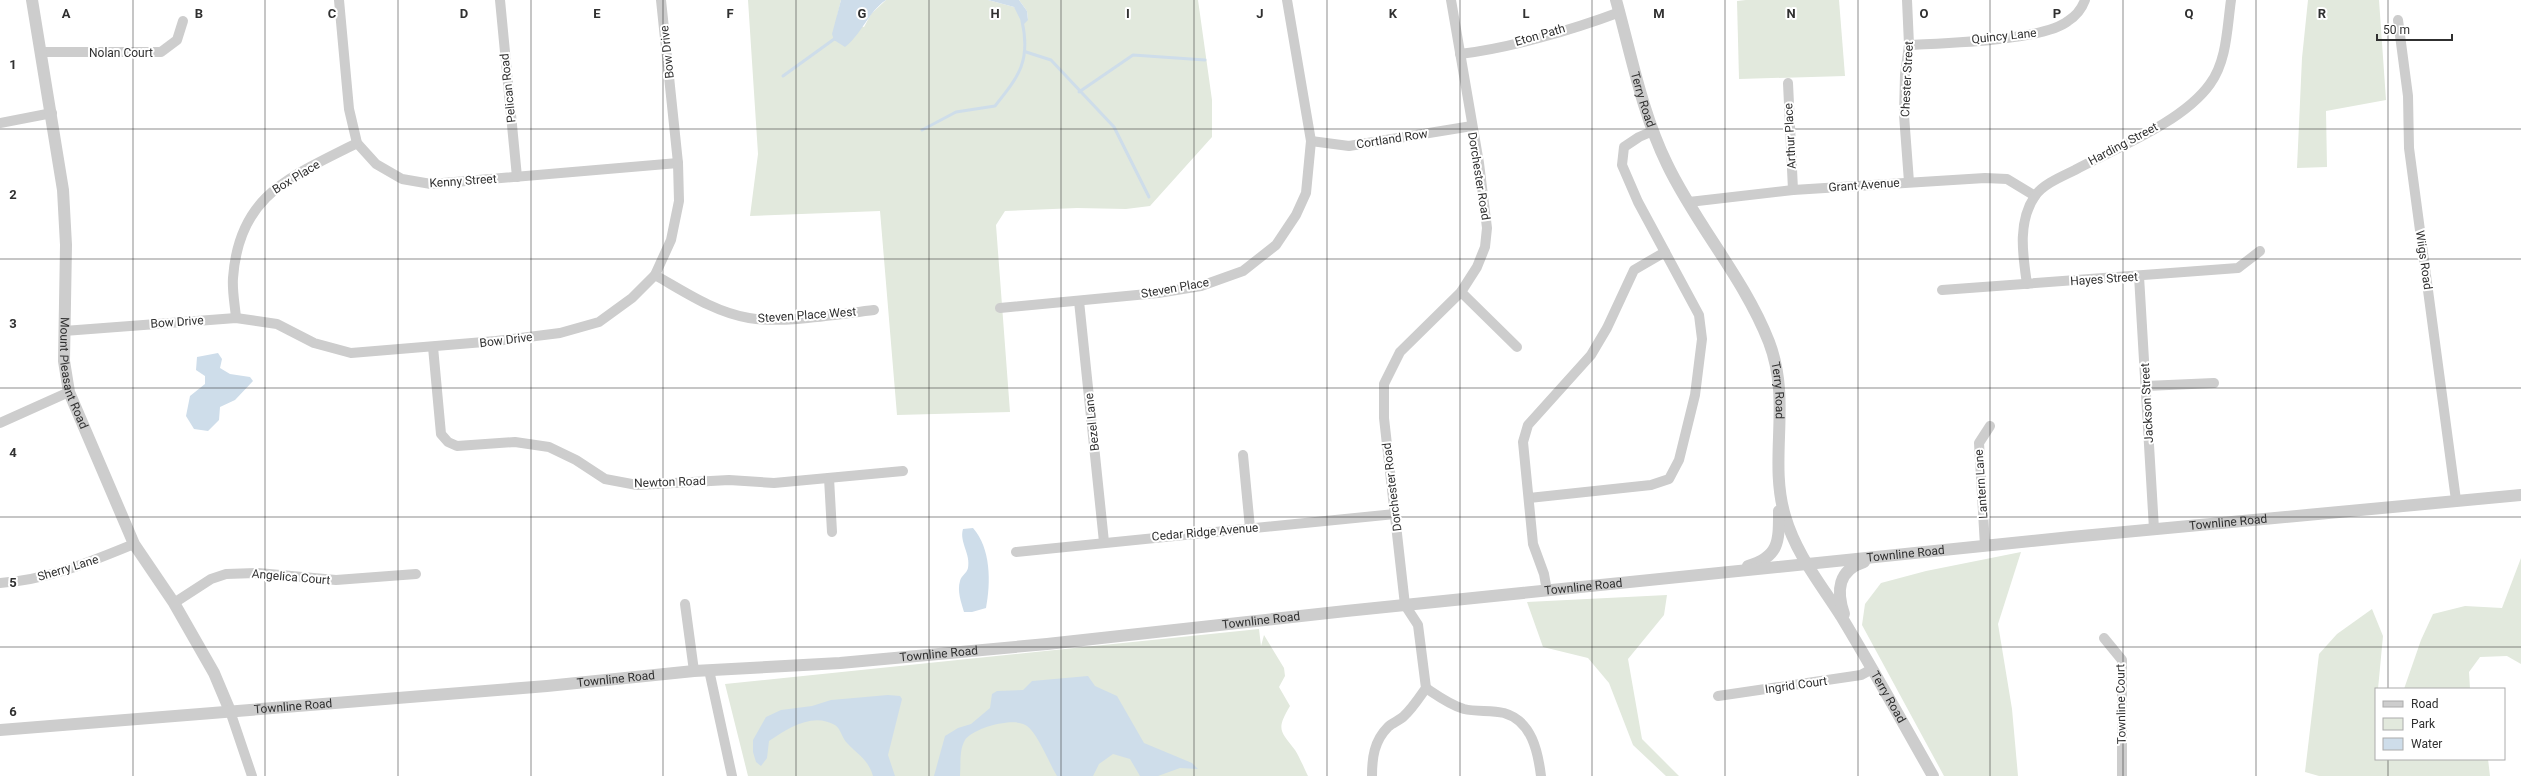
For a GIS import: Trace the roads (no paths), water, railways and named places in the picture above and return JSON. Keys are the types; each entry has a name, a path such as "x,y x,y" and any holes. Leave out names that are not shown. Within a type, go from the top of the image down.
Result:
{"street":[{"name":"Mount Pleasant Road","path":"32,0 52,113 63,190 66,244 64,361 69,392 134,544 174,603 214,673 230,711"},
{"name":"Kenny Street","path":"339,0 349,109 357,143 376,164 402,179 431,184 678,163"},
{"name":"Pelican Road","path":"500,0 517,177"},
{"name":"Bow Drive","path":"64,331 236,318 277,324 314,343 351,353 433,347 560,333 599,322 632,298 655,275 671,240 679,201 678,163 661,0"},
{"name":"Steven Place","path":"1000,308 1079,301 1201,286 1243,271 1276,245 1296,216 1306,193 1311,141 1287,0"},
{"name":"Dorchester Road","path":"1405,605 1384,418 1384,384 1400,352 1461,292 1477,267 1485,248 1487,228 1485,198 1451,0"},
{"name":"Chester Street","path":"1907,0 1910,44 1904,75 1904,115 1909,182"},
{"name":"Quincy Lane","path":"1910,44 2027,36 2051,30 2068,22 2082,8 2085,0"},
{"name":"Harding Street","path":"2035,196 2053,182 2168,121 2192,105 2210,84 2223,56 2231,0"},
{"name":"Eton Path","path":"1460,54 1480,51 1534,38 1618,6"},
{"name":"Terry Road","path":"1618,6 1653,132 1667,164 1752,308 1768,340 1777,366 1781,396 1780,482 1784,513 1790,534 1806,565 1872,669 1933,776"},
{"name":"Wiigs Road","path":"2398,20 2408,96 2409,148 2456,500"},
{"name":"Nolan Court","path":"42,52 161,52 177,40 183,21"},
{"name":"Arthur Place","path":"1788,82 1793,190"},
{"path":"0,123 52,113"},
{"name":"Cortland Row","path":"1311,141 1349,146 1472,126"},
{"path":"1529,498 1651,484 1669,479 1680,460 1695,395 1702,339 1699,315 1638,202 1622,165 1624,147 1639,137 1653,132"},
{"name":"Box Place","path":"236,318 233,279 237,248 248,218 268,193 357,143"},
{"name":"Grant Avenue","path":"1689,202 1793,190 1985,178 2007,179 2035,196"},
{"path":"2027,284 2021,245 2026,219 2035,196"},
{"name":"Hayes Street","path":"1942,290 2238,268 2260,251"},
{"path":"1547,591 1544,574 1533,544 1523,442 1528,425 1591,355 1607,328 1634,270 1665,252"},
{"name":"Steven Place West","path":"655,275 707,305 750,318 773,319 874,310"},
{"name":"Jackson Street","path":"2139,276 2154,529"},
{"path":"1461,292 1517,347"},
{"name":"Bezel Lane","path":"1079,301 1104,542"},
{"name":"Newton Road","path":"433,347 441,434 448,442 457,446 515,442 549,447 576,460 605,479 637,485 729,480 774,483 903,471"},
{"path":"2146,386 2214,383"},
{"path":"0,423 69,392"},
{"name":"Lantern Lane","path":"1986,546 1979,443 1990,426"},
{"path":"1243,455 1250,528"},
{"path":"829,478 832,532"},
{"path":"1704,576 1760,563 1770,555 1779,538 1780,482"},
{"name":"Townline Road","path":"0,730 547,686 694,671 848,662 2154,529 2521,495"},
{"name":"Cedar Ridge Avenue","path":"1016,552 1395,514"},
{"name":"Sherry Lane","path":"0,583 37,578 79,567 134,544"},
{"path":"1855,641 1840,602 1839,584 1852,567 1876,558"},
{"name":"Angelica Court","path":"174,603 211,579 226,574 258,573 336,580 416,574"},
{"path":"685,604 694,671"},
{"path":"1372,776 1372,759 1378,740 1388,727 1411,708 1426,688 1418,625 1405,605"},
{"name":"Townline Court","path":"2104,638 2122,660 2122,776"},
{"name":"Ingrid Court","path":"1718,696 1861,675 1872,669"},
{"path":"709,670 732,776"},
{"path":"1426,688 1448,703 1465,709 1506,713 1520,723 1532,736 1538,752 1541,776"},
{"path":"230,711 252,776"}],"water":[{"path":"841,0 886,0 874,11 856,36 845,47 834,40 832,34"},
{"path":"988,0 1019,0 1027,11 1028,20 1023,25 1014,7"},
{"path":"218,353 222,359 220,368 230,374 250,377 253,381 235,400 220,407 219,420 208,431 194,429 186,416 190,396 205,384 205,376 196,370 197,357"},
{"path":"973,528 979,536 986,556 989,577 988,598 986,608 972,612 964,612 959,585 968,568 968,558 962,534 963,529"},
{"path":"1088,676 1095,686 1117,696 1144,743 1192,763 1198,769 1180,768 1158,776 1140,776 1130,759 1113,754 1099,764 1093,776 1057,776 1031,730 1021,723 1013,722 994,725 976,731 965,740 961,753 960,776 934,776 945,736 958,728 971,724 990,708 992,694 997,691 1023,690 1032,681"},
{"path":"888,695 900,696 902,699 888,755 895,776 873,776 868,765 845,741 837,727 827,721 818,720 801,723 784,731 769,741 767,758 761,766 756,762 753,752 753,740 766,717 781,710 812,706 831,700"}],"waterway":[{"path":"922,130 956,112 995,106 1011,86 1024,58 1025,47 1022,21"},
{"path":"783,76 837,37"},
{"path":"1026,52 1051,60 1114,127 1149,197"},
{"path":"1079,92 1133,55 1205,60"}]}
